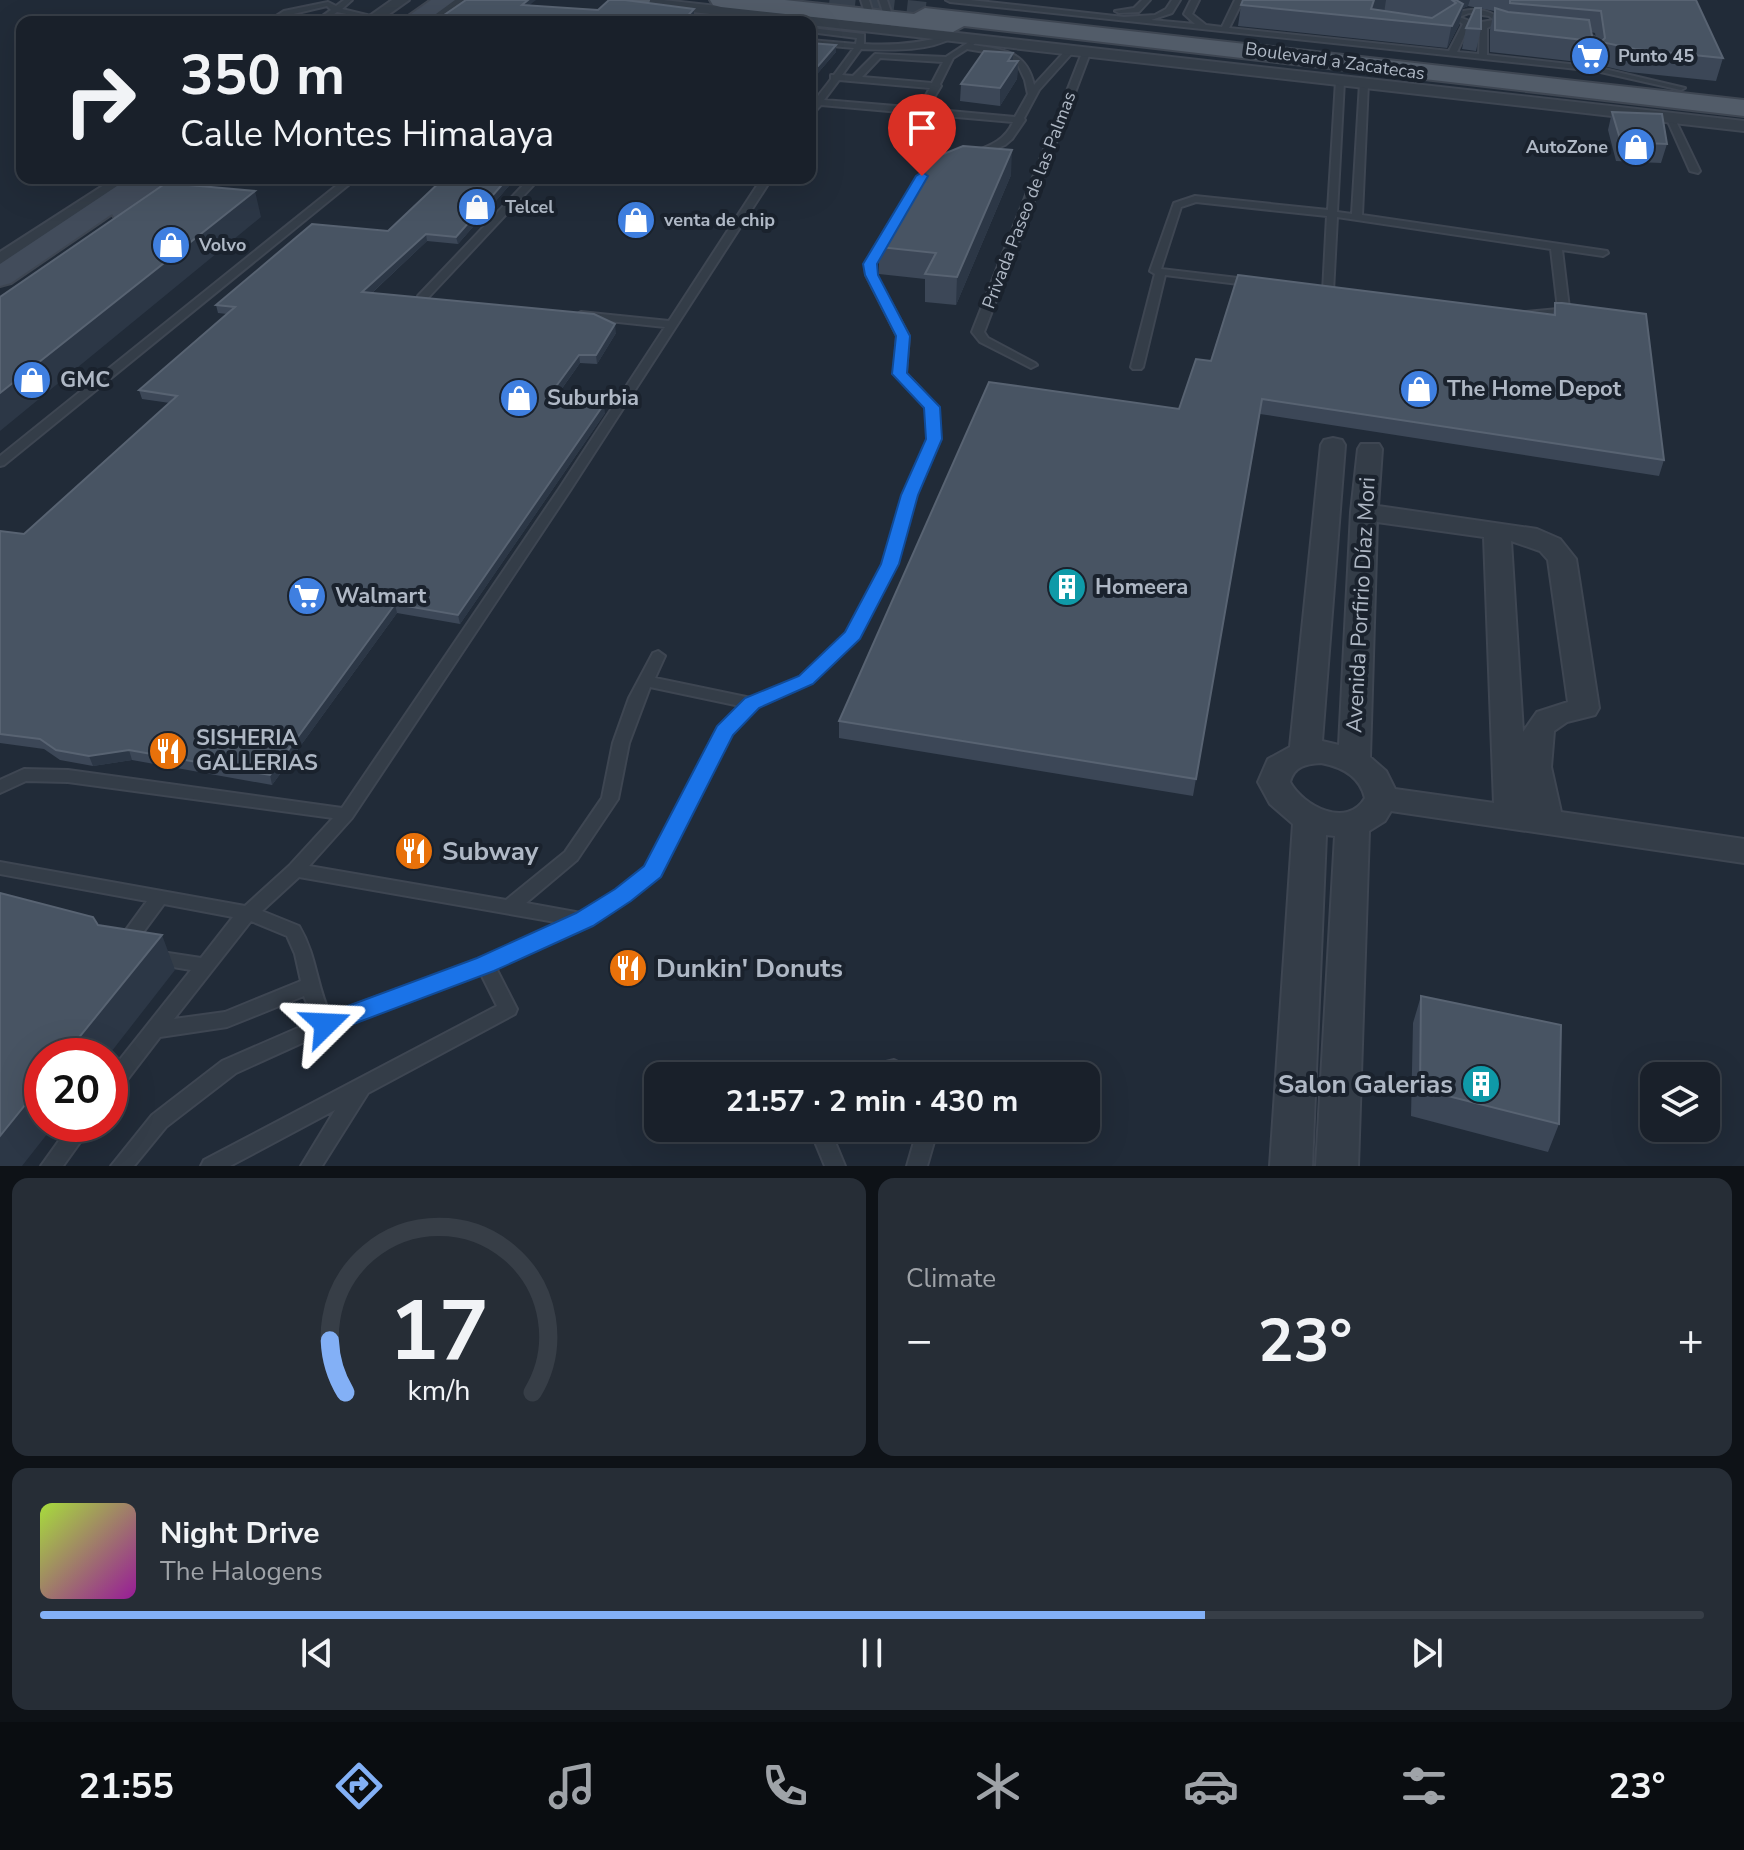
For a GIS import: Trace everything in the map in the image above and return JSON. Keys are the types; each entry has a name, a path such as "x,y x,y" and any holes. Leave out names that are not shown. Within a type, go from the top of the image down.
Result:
{"main road":[{"path":"394,12 445,0"},
{"path":"721,0 879,13 1206,28 1340,45 1475,67"},
{"path":"787,0 829,4"},
{"name":"Boulevard a Zacatecas","path":"935,8 1744,95"},
{"name":"Boulevard a Zacatecas","path":"935,8 1421,73 1475,67 1539,87 1744,108"},
{"path":"879,13 1336,68 1421,73"},
{"path":"1352,82 1475,67"},
{"path":"1539,87 1598,109"},
{"path":"0,277 12,254 137,184"},
{"path":"0,299 128,220 172,184"},
{"path":"12,254 56,247 128,220"},
{"path":"0,286 26,268 12,254"}],"street":[{"path":"436,16 460,0"},
{"path":"632,0 879,13 972,44 1078,52 1744,126"},
{"path":"12,254 119,184"},
{"path":"128,220 191,184"},
{"name":"Avenida Porfirio Díaz Mori","path":"1333,445 1305,753 1338,755 1354,761 1375,778 1381,798"},
{"name":"Avenida Porfirio Díaz Mori","path":"1354,761 1364,512 1370,449"},
{"path":"1364,512 1527,535 1550,545 1562,559 1584,708 1547,719 1538,731 1532,752 1546,821"},
{"path":"1497,530 1511,816"},
{"path":"1305,753 1281,763 1274,782 1284,803 1310,819 1324,823 1352,823 1372,814 1381,798 1744,851"},
{"path":"1291,1166 1310,819"},
{"path":"1337,1166 1352,823"}],"lane":[{"path":"327,16 348,0"},
{"path":"1015,0 1123,12 1136,10 1146,0"},
{"path":"1156,17 1169,11 1176,0"},
{"path":"1195,0 1188,14 1206,28"},
{"path":"935,8 1124,19 1206,28 1239,0"},
{"path":"282,16 324,2 336,10 394,12"},
{"path":"1340,45 1452,54 1475,67 1483,28 1499,21 1491,14 1468,11 1460,20 1452,54"},
{"path":"1440,14 1503,29"},
{"path":"1124,19 1156,17 1206,28"},
{"path":"1445,25 1460,20"},
{"path":"816,30 861,36 860,45 816,105"},
{"path":"1576,36 1590,37 1592,60"},
{"path":"816,42 907,48 933,44 950,37"},
{"path":"922,111 948,60 972,44 1022,62 1029,72 1032,95"},
{"path":"958,160 1007,142 1032,95 1078,52"},
{"name":"Privada Paseo de las Palmas","path":"1031,365 984,340 978,332 1078,52"},
{"path":"855,79 878,56 948,60"},
{"path":"834,77 937,86"},
{"path":"1328,292 1336,144 1352,82"},
{"path":"1352,82 1360,146 1357,217"},
{"path":"818,102 1021,120"},
{"path":"1670,117 1695,171"},
{"path":"1336,144 1360,146"},
{"path":"0,462 345,184"},
{"path":"437,300 422,298 529,184"},
{"path":"128,1063 202,965 248,913 295,870 346,814 565,489 763,184"},
{"path":"1266,284 1160,273 1154,268 1177,205 1187,200 1334,214 1603,253"},
{"path":"121,1166 159,1121 229,1067 326,1024 485,965 584,920 623,895 653,871 724,731 752,703 806,680 853,635 890,564 909,495 934,439 932,407 900,374 903,336 871,275 873,254 897,217"},
{"path":"1556,246 1564,310"},
{"path":"1137,367 1160,273"},
{"path":"1312,290 1341,293"},
{"path":"1516,316 1564,310 1589,312"},
{"path":"562,313 670,324"},
{"path":"512,905 571,856 610,799 621,743 658,656"},
{"path":"646,681 752,703"},
{"path":"0,787 24,775 68,776 346,814"},
{"path":"0,868 248,913 293,931 310,964 311,985 326,1024"},
{"path":"295,870 512,905 584,920"},
{"path":"160,897 119,952 202,965"},
{"path":"211,1166 508,1009 485,965"},
{"path":"153,1030 227,1019 311,985"},
{"path":"311,1166 364,1083"},
{"path":"51,1166 69,1142"},
{"path":"825,1142 835,1166"},
{"path":"917,1166 924,1142"}],"building":[{"path":"466,0 528,0 522,5 598,10 609,0 625,0 694,9 688,16 443,16"},
{"path":"1243,0 1374,0 1371,9 1432,18 1456,3 1452,0 1463,4 1452,26 1241,5"},
{"path":"1510,0 1696,0 1723,58 1635,49 1601,42 1605,38 1601,11 1510,3"},
{"path":"1475,8 1481,8 1481,29 1466,28"},
{"path":"1495,8 1589,20 1593,41 1495,30"},
{"path":"816,43 836,45 818,66"},
{"path":"984,51 1013,53 1008,61 1018,61 1000,88 961,84"},
{"path":"1612,112 1662,114 1667,144 1621,142"},
{"path":"963,146 1012,150 957,277 925,274 936,253 879,247 931,159"},
{"path":"165,184 255,191 0,393 0,297"},
{"path":"438,184 503,184 456,237 426,234 362,292 594,314 615,324 596,355 579,355 549,396 604,404 458,615 395,604 270,775 129,750 89,756 56,750 40,739 0,734 0,531 24,534 177,396 139,390 235,307 216,305 312,224 388,231"},
{"name":"Homeera","path":"1238,275 1555,315 1555,303 1646,314 1664,460 1262,399 1196,779 839,721 989,382 1179,409 1196,359 1211,361"},
{"path":"0,893 93,917 98,925 162,935 79,1038 24,1038 24,1106 0,1136"},
{"name":"Salon Galerias","path":"1421,996 1561,1025 1559,1124 1420,1089"}],"tunnel":[{"path":"829,4 925,15"}],"place":[{"name":"Punto 45","path":"1590,56"},
{"name":"AutoZone","path":"1636,147"},
{"name":"Telcel","path":"477,207"},
{"name":"venta de chip","path":"636,220"},
{"name":"Volvo","path":"171,245"},
{"name":"GMC","path":"32,380"},
{"name":"The Home Depot","path":"1419,389"},
{"name":"Suburbia","path":"519,398"},
{"name":"Homeera","path":"1067,587"},
{"name":"Walmart","path":"307,596"},
{"name":"SISHERIA GALLERIAS","path":"168,751"},
{"name":"Subway","path":"414,851"},
{"name":"Dunkin' Donuts","path":"628,968"},
{"name":"Salon Galerias","path":"1481,1084"}],"route":[{"path":"326,1024 485,965 584,920 623,895 653,871 724,731 752,703 806,680 853,635 890,564 909,495 934,439 932,407 900,374 903,336 871,275 870,264 873,254 922,176"}]}
